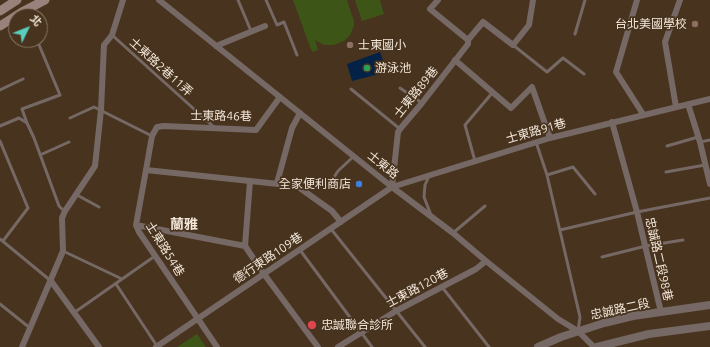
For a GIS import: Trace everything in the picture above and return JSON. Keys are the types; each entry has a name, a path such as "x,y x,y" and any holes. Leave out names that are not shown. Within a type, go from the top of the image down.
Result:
{"main road":[{"path":"0,11 17,0"},
{"path":"32,8 45,0"}],"street":[{"path":"22,347 63,251 62,218 95,166 101,110 104,45 112,35 123,0"},
{"name":"士東路","path":"158,0 558,318 578,331 594,347"},
{"path":"438,0 430,9 468,40"},
{"path":"513,45 529,25 533,0"},
{"path":"637,0 616,72 643,114"},
{"path":"676,107 665,42 680,0"},
{"name":"士東路89巷","path":"392,187 398,132 468,44 468,40 483,22 513,45"},
{"path":"216,46 265,26"},
{"path":"455,60 511,108 532,87 550,138"},
{"name":"士東路46巷","path":"152,136 157,127 164,126 256,130 280,97"},
{"name":"士東路91巷","path":"392,187 550,138 643,114 710,99"},
{"path":"688,104 699,139 710,184"},
{"path":"277,183 292,128 300,113"},
{"name":"忠誠路二段98巷","path":"612,122 646,246 660,312"},
{"path":"152,136 146,170 297,186 332,211 341,222"},
{"name":"士東路54巷","path":"146,170 136,226 217,347"},
{"path":"250,181 245,246 318,347"},
{"name":"德行東路109巷","path":"156,347 392,187"},
{"path":"136,226 245,246"},
{"name":"士東路120巷","path":"338,347 396,311 476,269 486,261"},
{"path":"51,282 99,347"},
{"name":"忠誠路二段","path":"538,347 578,331 611,321 710,305"},
{"path":"597,347 649,334 710,326"}],"lane":[{"path":"238,0 251,31"},
{"path":"266,0 277,24 284,22 297,55"},
{"path":"575,34 585,0"},
{"name":"士東路2巷11弄","path":"112,35 215,128"},
{"path":"513,45 547,72 563,58 584,74"},
{"path":"40,48 60,95 22,109 60,206 65,212"},
{"path":"0,90 23,79"},
{"path":"400,88 422,103"},
{"path":"351,89 400,129"},
{"path":"475,161 465,125 493,92"},
{"path":"70,118 94,106 152,136"},
{"path":"0,126 19,118 27,123"},
{"path":"667,146 699,139 710,140"},
{"path":"0,141 28,208 1,240 51,282"},
{"path":"40,155 69,142"},
{"path":"536,142 547,175 580,317 578,331"},
{"path":"329,185 338,172 354,156"},
{"path":"666,172 705,164"},
{"path":"547,175 573,168 595,194"},
{"path":"430,175 425,185 424,198 432,218"},
{"path":"77,195 99,207"},
{"path":"560,230 637,212 710,198"},
{"path":"453,233 485,206"},
{"path":"331,229 425,347"},
{"path":"602,257 646,246 683,240"},
{"path":"300,250 372,347"},
{"path":"63,251 122,279"},
{"path":"74,312 155,256"},
{"path":"116,284 156,347"},
{"path":"442,287 489,347"},
{"path":"0,304 30,328"}],"green space":[{"path":"293,0 347,0 354,21 354,26 350,35 344,41 334,45 324,45 315,40 318,50 312,52"},
{"path":"355,0 380,0 384,14 362,21"},
{"path":"197,334 206,347 177,347"}],"water":[{"name":"游泳池","path":"380,52 387,72 352,81 347,64"}],"place":[{"name":"台北美國學校","path":"695,24"},
{"name":"士東國小","path":"350,45"},
{"name":"游泳池","path":"367,68"},
{"name":"全家便利商店","path":"359,184"},
{"name":"忠誠聯合診所","path":"312,325"}],"district":[{"name":"蘭雅","path":"184,224"}]}
